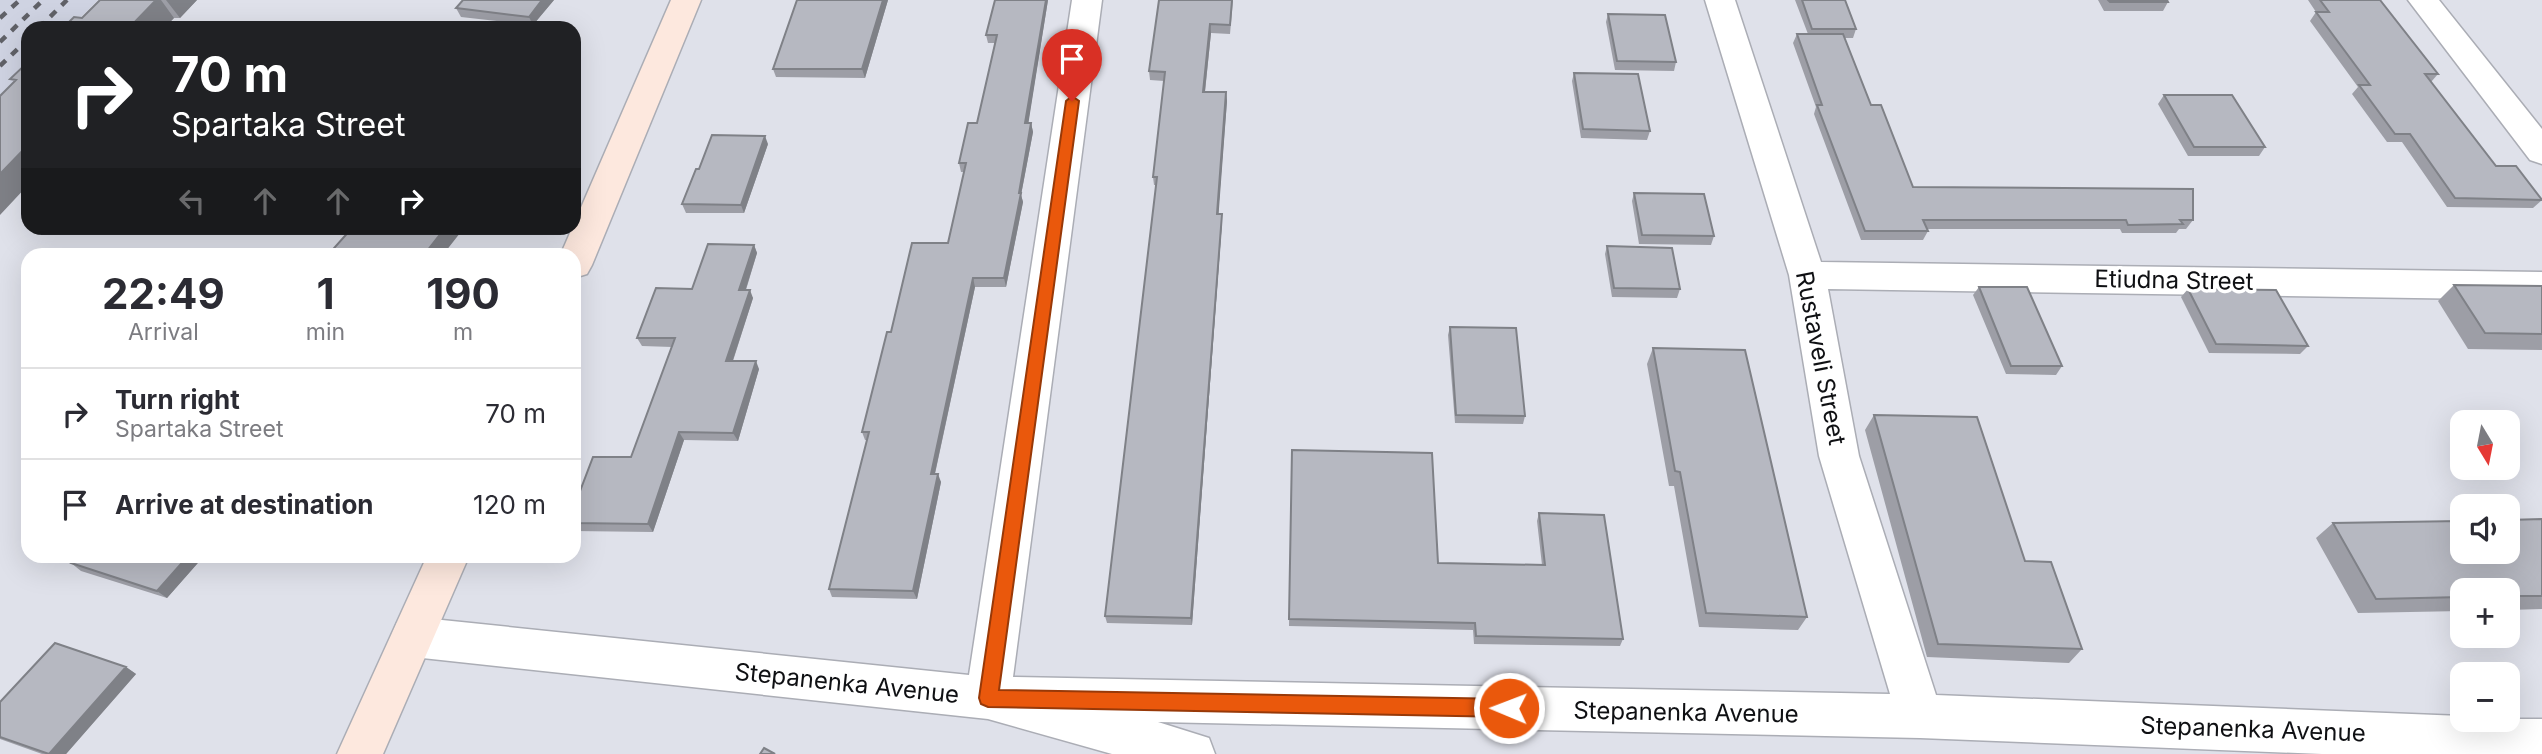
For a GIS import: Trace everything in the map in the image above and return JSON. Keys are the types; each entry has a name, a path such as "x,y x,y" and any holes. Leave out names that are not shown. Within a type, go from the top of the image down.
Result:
{"main road":[{"path":"581,249 687,0"},
{"path":"360,754 445,563"}],"street":[{"path":"1087,0 988,698 1192,754"},
{"name":"Rustaveli Street","path":"1720,0 1807,275 1839,456 1920,716"},
{"path":"2423,0 2542,152"},
{"name":"Etiudna Street","path":"1807,275 2542,286"},
{"name":"Stepanenka Avenue","path":"413,637 988,698 1920,716 2542,741"}],"shaded area":[{"path":"0,0 98,0 77,21 21,21 21,76 0,97"}],"building":[{"path":"100,0 156,0 136,21 70,21 74,17 82,18"},
{"path":"463,0 542,0 529,17 456,8"},
{"path":"797,0 883,0 862,69 773,69"},
{"path":"995,0 1046,0 1025,123 1031,123 1021,193 1004,278 973,278 931,474 938,474 913,591 829,589 869,432 862,432 887,332 891,332 912,243 948,243 966,163 959,163 968,123 977,123 997,35 986,35"},
{"path":"1159,0 1232,0 1230,25 1210,24 1203,92 1226,92 1217,214 1222,214 1191,618 1105,616 1157,177 1153,177 1165,72 1149,71"},
{"path":"1802,0 1845,0 1856,29 1812,29"},
{"path":"2108,0 2167,0 2168,2 2110,2"},
{"path":"2320,0 2380,0 2438,74 2425,74 2496,166 2516,166 2542,200 2455,198 2410,134 2395,134 2359,85 2370,85 2316,12 2329,12"},
{"path":"1608,14 1665,15 1676,62 1617,61"},
{"path":"1797,34 1843,34 1871,105 1881,105 1913,187 2193,189 2193,220 2180,220 2183,224 2128,225 2126,220 1923,220 1928,231 1865,231 1817,105 1822,105"},
{"path":"21,69 21,152 0,174 0,96 16,80 10,79"},
{"path":"1574,73 1638,74 1650,131 1583,129"},
{"path":"2164,95 2232,95 2265,147 2194,147"},
{"path":"712,135 765,136 741,205 682,204"},
{"path":"1634,193 1704,194 1714,236 1642,235"},
{"path":"346,235 440,235 429,248 334,248"},
{"path":"708,244 754,245 739,290 750,290 726,361 756,361 733,433 679,432 648,524 581,523 581,489 593,457 631,457 675,338 637,338 656,288 692,289"},
{"path":"1607,246 1672,248 1680,289 1614,288"},
{"path":"2454,285 2542,286 2542,334 2485,333"},
{"path":"1979,287 2027,287 2062,366 2011,366"},
{"path":"2188,289 2276,290 2308,346 2216,344"},
{"path":"1450,327 1516,328 1525,416 1456,415"},
{"path":"1653,348 1745,350 1807,617 1706,613 1680,472 1675,471"},
{"path":"1874,415 1977,417 2025,561 2051,562 2082,649 1938,644"},
{"path":"1292,450 1432,453 1438,563 1545,565 1539,513 1604,515 1623,639 1476,636 1475,623 1289,619"},
{"path":"2542,519 2542,596 2520,596 2520,578 2450,578 2450,597 2376,599 2333,523 2450,521 2450,564 2520,564 2520,520"},
{"path":"71,563 182,563 157,591"},
{"path":"55,643 126,667 49,754 0,737 0,702"},
{"path":"764,748 775,754 760,754"}],"railway":[{"path":"0,18 20,0"},
{"path":"22,21 43,0"},
{"path":"46,21 67,0"},
{"path":"0,42 21,21"},
{"path":"0,66 21,46"}],"route":[{"path":"1072,101 988,698 1509,708"}]}
